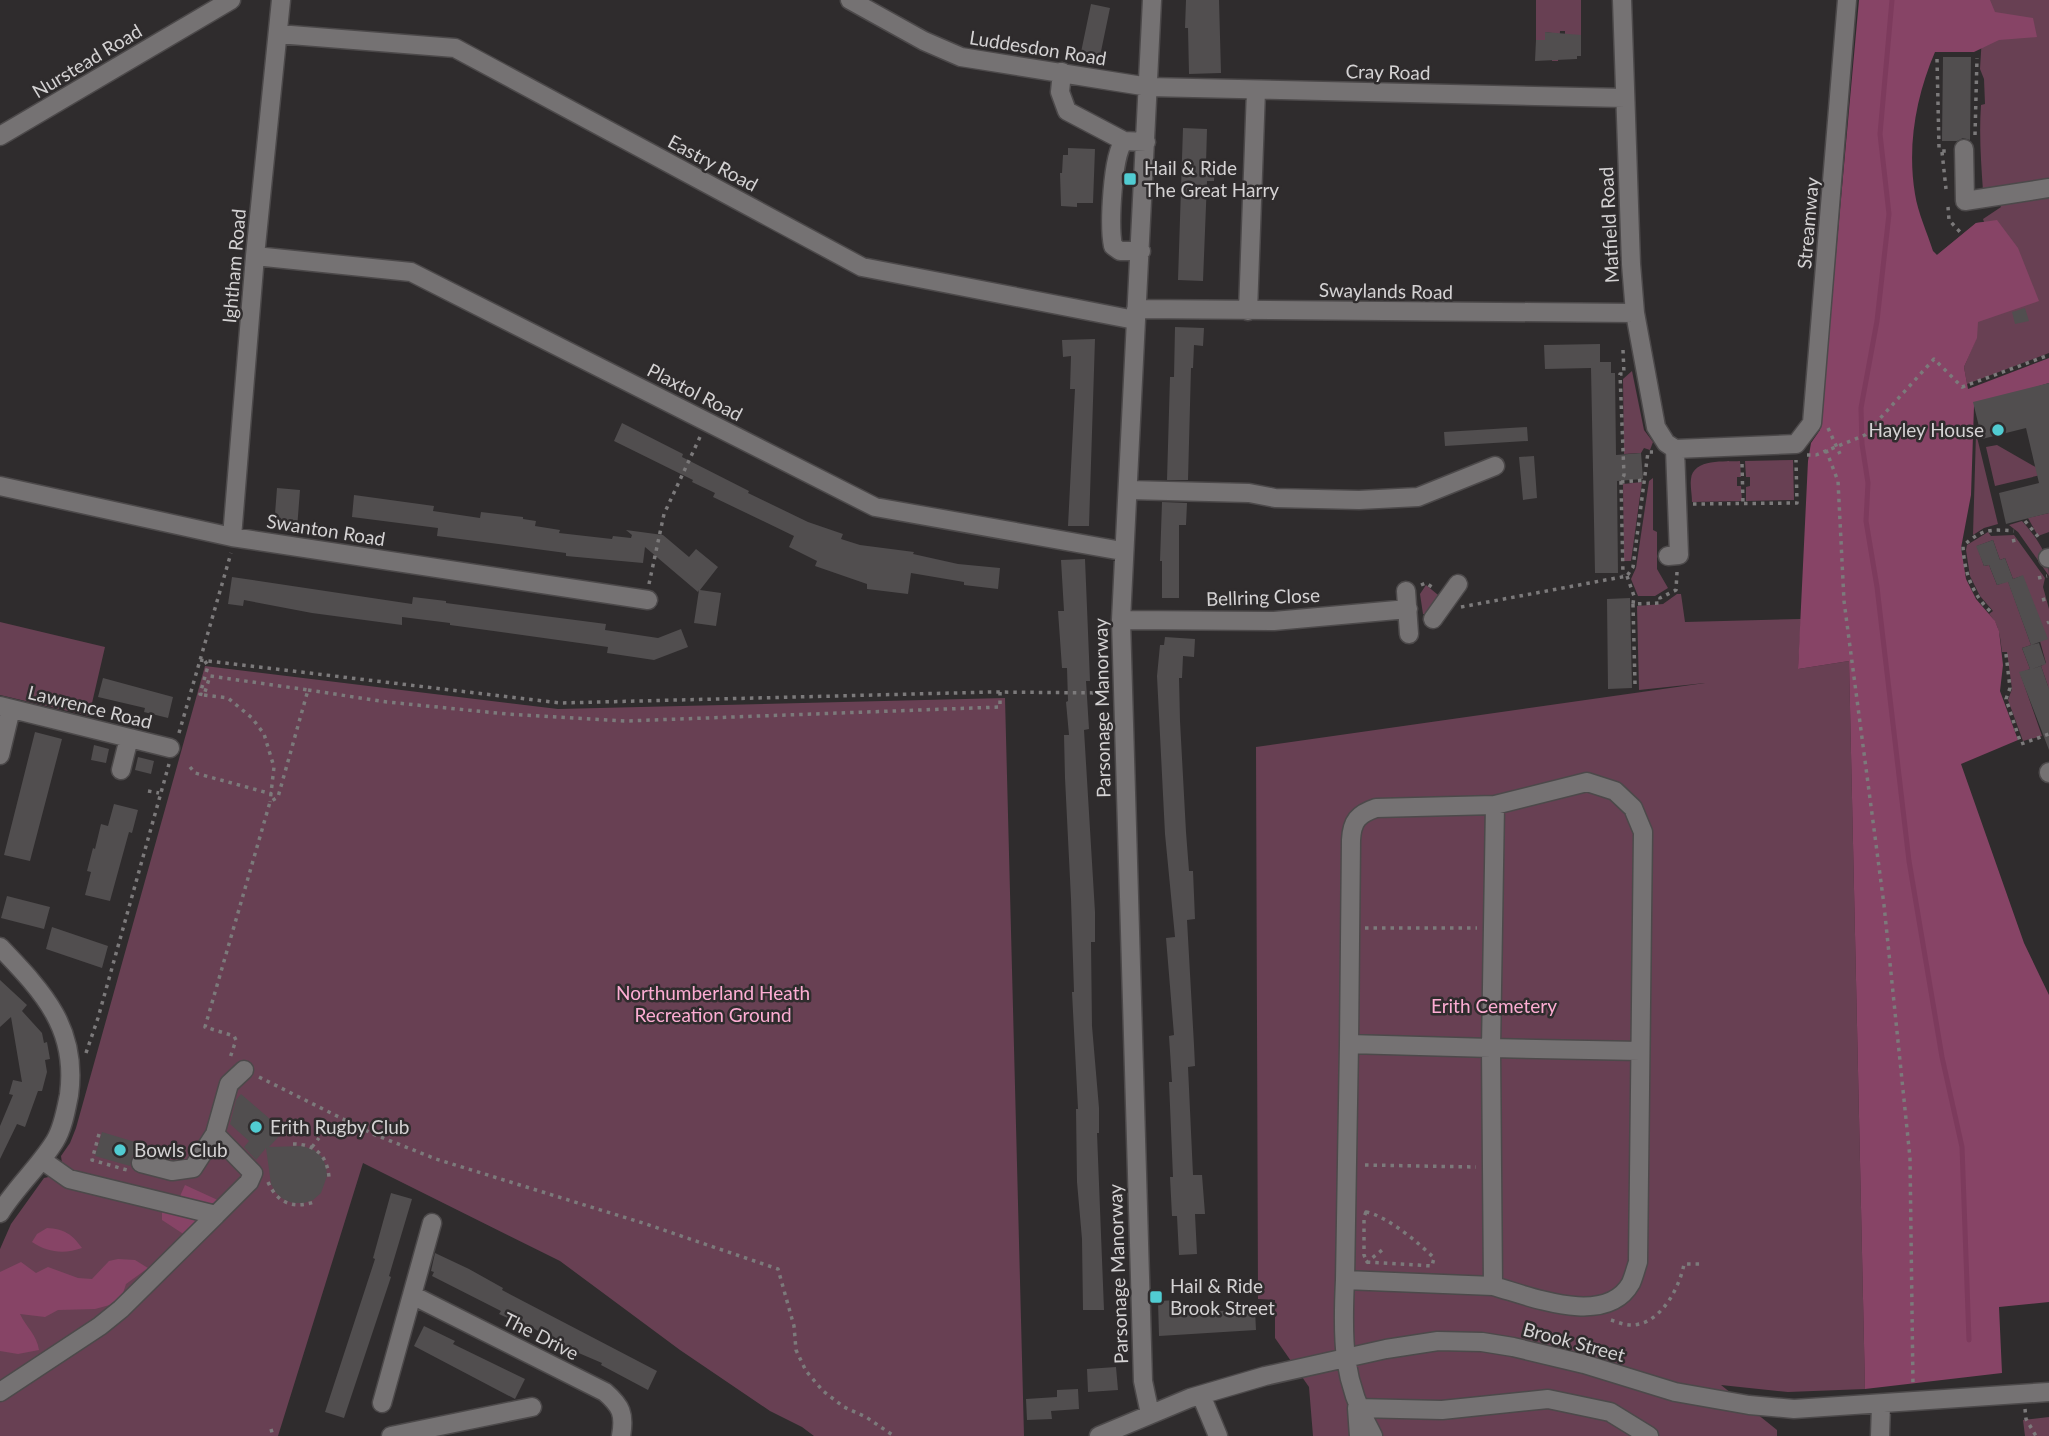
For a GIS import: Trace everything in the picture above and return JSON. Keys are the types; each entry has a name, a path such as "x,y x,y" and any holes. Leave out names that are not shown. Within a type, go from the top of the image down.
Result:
{"street":[{"name":"Nurstead Road","path":"0,136 231,0"},
{"name":"Ightham Road","path":"232,537 255,256 281,0"},
{"name":"Luddesdon Road","path":"850,0 924,41 961,57 1149,88"},
{"name":"Parsonage Manorway","path":"1150,1414 1143,1381 1121,620 1122,551 1128,489 1152,0"},
{"name":"Matfield Road","path":"1622,0 1635,313 1656,427 1670,446"},
{"name":"Streamway","path":"1796,444 1812,422 1847,0"},
{"name":"Eastry Road","path":"278,34 454,48 862,267 1135,315"},
{"path":"1062,72 1060,92 1067,111 1124,141 1146,142"},
{"name":"Cray Road","path":"1149,88 1625,98"},
{"path":"1248,311 1256,90"},
{"path":"1124,141 1118,148 1112,199 1112,246 1120,251 1140,251"},
{"path":"1964,149 1965,201 2049,188"},
{"name":"Plaxtol Road","path":"255,256 411,272 875,507 1122,551"},
{"name":"Swaylands Road","path":"1135,315 1248,311 1635,313"},
{"path":"1673,556 1677,505 1670,446 1796,444"},
{"path":"1128,489 1249,493 1275,498 1359,500 1418,497 1495,466"},
{"name":"Swanton Road","path":"0,486 232,537 648,600"},
{"path":"1439,619 1458,584"},
{"name":"Bellring Close","path":"1121,620 1274,621 1408,613 1439,619"},
{"path":"0,755 6,708"},
{"name":"Lawrence Road","path":"6,708 173,748"},
{"path":"121,770 129,738"},
{"path":"1345,1280 1493,1286 1567,1305 1595,1307 1619,1297 1631,1283 1638,1262 1643,832 1633,808 1615,791 1587,782 1495,805 1376,808 1362,812 1352,824 1350,928 1349,1044 1345,1280 1344,1358 1357,1408 1359,1436"},
{"path":"1493,1286 1491,1048 1495,805"},
{"path":"0,947 51,1006 68,1049 71,1078 66,1110 57,1138 0,1213"},
{"path":"1349,1044 1640,1051"},
{"path":"141,1163 172,1171 193,1168 215,1134 229,1084 244,1070"},
{"path":"0,1392 100,1326 121,1309 249,1181 253,1172 215,1134"},
{"path":"41,1160 69,1178 216,1215"},
{"path":"382,1404 432,1223"},
{"name":"The Drive","path":"412,1295 605,1392 619,1404 623,1422 621,1436"},
{"name":"Brook Street","path":"1099,1436 1201,1395 1265,1376 1386,1349 1438,1342 1482,1342 1584,1364 1705,1399 1794,1409 2049,1392"},
{"path":"1201,1395 1218,1436"},
{"path":"1357,1408 1442,1410 1548,1399 1610,1412 1649,1436"},
{"path":"1880,1436 1881,1405"},
{"path":"391,1436 532,1407"},
{"path":"1357,1408 1373,1436"}],"path":[{"path":"1937,59 1939,148 1942,151 1975,147 1977,58"},
{"path":"1622,344 1624,374 1620,374 1624,475 1621,482 1625,576 1634,596 1635,684"},
{"path":"1796,444 1808,456 1865,435 1934,359 1962,387 2049,355"},
{"path":"648,600 651,571 664,514 707,423"},
{"path":"1677,505 1797,503 1796,444"},
{"path":"1439,619 1459,608 1625,576 1633,567 1648,452 1662,453 1670,446"},
{"path":"1741,446 1743,504"},
{"path":"1837,446 1840,454"},
{"path":"1826,450 1838,481 1844,601 1884,905 1910,1158 1912,1402"},
{"path":"1621,482 1646,480"},
{"path":"2025,521 2040,539"},
{"path":"1990,611 1972,588 1963,547 1978,533 2014,531"},
{"path":"71,1078 77,1075 99,1018 173,748 203,660 232,537"},
{"path":"2012,541 2020,539"},
{"path":"1633,604 1660,603 1660,598 1676,590 1673,556"},
{"path":"2038,578 2048,564"},
{"path":"2042,600 2049,598"},
{"path":"2006,654 2010,688 2006,699 2021,744 2049,734"},
{"path":"203,660 560,704 1000,692 1122,693"},
{"path":"203,660 208,666 200,694 228,698 252,718 264,734 274,767 270,802 205,1027 234,1036 236,1040 229,1062 373,1134 436,1159 646,1224 778,1269 794,1326 796,1350 806,1371 823,1391 894,1436"},
{"path":"204,695 209,676 387,702 507,714 625,721 1000,707 1000,692"},
{"path":"270,802 278,797 308,690"},
{"path":"190,767 195,773 272,794"},
{"path":"148,790 160,794"},
{"path":"1350,928 1493,928"},
{"path":"99,1134 92,1160 139,1173 141,1163"},
{"path":"312,1147 319,1138"},
{"path":"293,1144 312,1147 323,1156 329,1177"},
{"path":"1347,1164 1492,1168"},
{"path":"253,1172 267,1176 274,1194 282,1201 292,1205 314,1202"},
{"path":"1366,1212 1380,1217 1420,1244 1434,1258 1434,1262 1428,1267 1367,1262 1364,1255 1366,1212"},
{"path":"1595,1307 1610,1320 1628,1325 1641,1324 1655,1315 1674,1294 1684,1264 1703,1264"},
{"path":"2024,1394 2026,1419 2036,1436"},
{"path":"271,1429 273,1436"}],"green space":[{"path":"1536,0 1581,0 1581,35 1565,35 1565,31 1560,31 1558,61 1552,61 1552,33 1545,32 1545,40 1536,40"},
{"path":"1973,0 2049,0 2049,180 1983,191 1980,148 1981,105 1985,104 1984,79 1980,69 1982,36"},
{"path":"2049,195 2049,353 1967,384 1964,367 1976,339 1937,255 1976,223 1984,222 1983,219 2001,207 1999,203"},
{"path":"1632,371 1644,430 1653,442 1650,450 1644,448 1641,453 1624,454 1623,379"},
{"path":"1976,433 1998,524 1973,535"},
{"path":"1997,445 2045,474 1995,486 1986,447"},
{"path":"1793,460 1794,500 1746,501 1746,487 1750,486 1750,477 1746,477 1745,461"},
{"path":"1740,461 1741,477 1737,477 1737,486 1741,486 1742,501 1692,502 1691,479 1698,467 1711,462"},
{"path":"1653,478 1653,530 1657,532 1657,569 1668,588 1655,596 1638,596 1631,579 1636,568 1649,481"},
{"path":"1642,482 1631,561 1624,561 1623,484"},
{"path":"2049,513 2049,532 2038,536 2028,518"},
{"path":"2022,521 2044,553 2049,576 2018,532 2009,525"},
{"path":"1988,532 1991,536 2014,535 2045,578 2043,587 2049,609 2049,704 2048,686 2041,666 2046,663 2022,576 2013,579 2005,558 2000,560 1993,540 1977,546 1984,566 1989,565 1997,585 2008,581 2031,645 2022,648 2030,669 2020,673 2042,736 2023,741 2008,700 2012,689 2007,652 2002,652 1997,627 1989,614 1993,611 1980,596 1970,576 1967,545"},
{"path":"1426,585 1443,599 1430,615 1423,614 1420,594"},
{"name":"Erith Cemetery","path":"1681,594 1685,622 1801,619 1798,669 1849,661 1865,1389 1788,1392 1721,1385 1777,1430 1777,1436 1313,1436 1309,1387 1275,1338 1275,1300 1258,1299 1256,747 1705,683 1639,690 1637,606 1663,604"},
{"path":"0,622 105,647 89,716 0,695"},
{"name":"Northumberland Heath Recreation Ground","path":"205,666 558,709 1005,698 1024,1436 814,1436 770,1411 680,1350 560,1261 363,1163 278,1436 0,1436 0,1249 11,1224 44,1178 53,1176 62,1163 61,1156 76,1128"},
{"path":"2049,1417 2049,1436 2025,1436 2023,1420"}],"shaded area":[{"path":"1859,0 1990,0 1995,12 2033,18 2037,37 1999,40 1974,52 1935,52 1918,104 1912,158 1918,208 1933,251 1937,255 1976,223 1997,220 2018,248 2039,301 1978,322 1977,338 1964,367 1968,389 2049,358 2049,383 1974,406 1971,495 1961,548 1966,579 1976,599 1995,621 1999,631 2003,665 2000,691 2018,740 1961,764 2024,943 2049,995 2049,1302 1999,1307 2002,1373 1865,1389 1849,661 1798,669 1808,461 1811,443 1820,430"},
{"path":"185,1185 222,1202 188,1237 162,1220 162,1210 177,1203"},
{"path":"47,1228 67,1233 82,1248 57,1251 32,1242 37,1234"},
{"path":"135,1260 148,1268 126,1284 117,1303 95,1309 58,1310 45,1317 20,1314 39,1350 18,1354 0,1351 0,1272 21,1262 36,1273 48,1267 78,1278 92,1279 109,1261"}],"building":[{"path":"1186,0 1219,0 1221,73 1189,74 1188,28 1185,28"},
{"path":"1091,4 1110,8 1099,61 1080,57"},
{"path":"1545,32 1581,35 1581,56 1577,56 1577,59 1535,61 1536,40 1545,40"},
{"path":"1943,57 1971,57 1970,140 1963,138 1957,141 1942,141"},
{"path":"1183,128 1207,129 1206,164 1215,164 1214,181 1207,181 1203,281 1178,280"},
{"path":"1068,148 1095,149 1093,203 1077,203 1077,207 1061,206 1060,173 1063,155 1068,155"},
{"path":"2025,308 2029,321 2015,324 2012,312"},
{"path":"1175,327 1204,328 1203,346 1194,345 1191,368 1188,480 1167,480 1170,377 1174,377"},
{"path":"1095,339 1089,526 1068,526 1075,389 1070,389 1071,356 1063,357 1062,340"},
{"path":"1600,344 1600,362 1611,362 1611,373 1615,373 1616,455 1641,453 1643,479 1617,481 1618,573 1595,573 1591,368 1545,369 1544,345"},
{"name":"Hayley House","path":"2049,383 2049,513 2006,524 1999,493 2039,483 2026,428 1982,439 1973,402"},
{"path":"622,423 683,454 682,457 749,491 748,493 808,522 843,534 841,539 860,545 914,552 913,554 958,564 1000,568 998,589 964,585 964,582 911,573 908,594 867,589 867,584 815,566 817,561 789,547 794,536 713,497 715,493 692,482 693,480 614,441"},
{"path":"1527,427 1528,441 1445,446 1444,432"},
{"path":"1534,456 1537,498 1523,500 1519,457"},
{"path":"277,488 300,490 297,529 274,527"},
{"path":"354,495 434,506 433,511 480,518 481,512 523,517 536,521 535,526 560,530 559,533 612,539 613,536 631,538 632,535 626,530 663,535 689,557 696,549 718,567 700,590 721,593 716,626 694,623 699,590 698,592 645,547 643,563 566,556 566,553 437,536 438,528 352,517"},
{"path":"1162,502 1187,503 1186,525 1179,525 1179,598 1162,598"},
{"path":"1993,540 2000,560 2005,558 2013,579 2023,575 2048,639 2031,645 2008,582 1997,585 1989,565 1984,566 1976,546"},
{"path":"1085,559 1090,681 1086,681 1089,729 1084,730 1095,912 1095,942 1091,942 1092,1026 1099,1108 1097,1133 1104,1310 1083,1310 1065,778 1064,735 1069,735 1067,668 1062,668 1058,611 1064,611 1061,560"},
{"path":"232,577 412,604 413,597 446,601 606,624 605,630 658,638 681,629 688,647 654,660 607,653 608,647 450,623 402,617 402,625 312,613 244,600 243,606 228,604"},
{"path":"1630,598 1632,688 1608,689 1607,599"},
{"path":"1165,637 1195,639 1194,657 1183,656 1182,678 1179,678 1186,832 1189,871 1193,871 1195,919 1187,920 1195,1066 1188,1067 1193,1175 1202,1175 1205,1214 1195,1214 1197,1254 1179,1255 1177,1216 1172,1216 1170,1177 1173,1177 1169,1036 1174,1035 1166,938 1175,937 1165,834 1157,676 1160,645 1164,645"},
{"path":"2039,643 2046,664 2032,669 2041,666 2049,689 2049,750 2019,672 2030,669 2022,648"},
{"path":"103,678 173,697 168,718 144,712 145,708 98,697"},
{"path":"35,732 62,739 30,861 4,855"},
{"path":"94,745 109,749 106,763 91,760"},
{"path":"138,757 154,761 151,774 135,770"},
{"path":"114,804 138,810 132,833 129,832 110,901 85,895 93,848 95,849 101,824 108,826"},
{"path":"7,896 50,907 44,929 1,918"},
{"path":"52,927 108,946 102,968 46,949"},
{"path":"0,980 27,1005 22,1011 42,1033 44,1043 47,1042 50,1059 45,1060 47,1072 42,1091 38,1091 25,1127 17,1124 0,1159 0,1126 13,1095 9,1094 13,1080 22,1082 11,1017 0,1027"},
{"path":"241,1094 284,1131 269,1147 302,1146 314,1150 322,1157 327,1176 321,1193 313,1200 293,1203 283,1199 271,1184 266,1148 256,1160 244,1147 249,1141 230,1124 236,1100"},
{"name":"Bowls Club","path":"102,1132 145,1145 143,1152 132,1156 130,1166 95,1156"},
{"path":"391,1193 412,1199 389,1276 391,1277 344,1418 325,1412 375,1259 373,1258"},
{"path":"435,1253 657,1371 648,1390 601,1365 602,1363 567,1348 528,1325 526,1327 499,1314 501,1311 432,1276"},
{"path":"1178,1300 1179,1312 1255,1310 1256,1330 1159,1336 1158,1301"},
{"path":"424,1326 455,1341 453,1344 525,1379 515,1399 414,1346"},
{"path":"1116,1367 1118,1390 1088,1392 1087,1369"},
{"path":"1078,1389 1079,1409 1051,1411 1052,1419 1027,1420 1026,1399 1057,1397 1057,1390"}],"waterway":[{"path":"1892,0 1880,134 1889,214 1877,321 1861,408 1862,444 1868,483 1866,521 1877,587 1909,861 1942,1057 1962,1147 1969,1340"}],"place":[{"name":"Hail & Ride The Great Harry","path":"1130,179"},
{"name":"Hayley House","path":"1998,430"},
{"name":"Erith Rugby Club","path":"256,1127"},
{"name":"Bowls Club","path":"120,1150"},
{"name":"Hail & Ride Brook Street","path":"1156,1297"}]}
